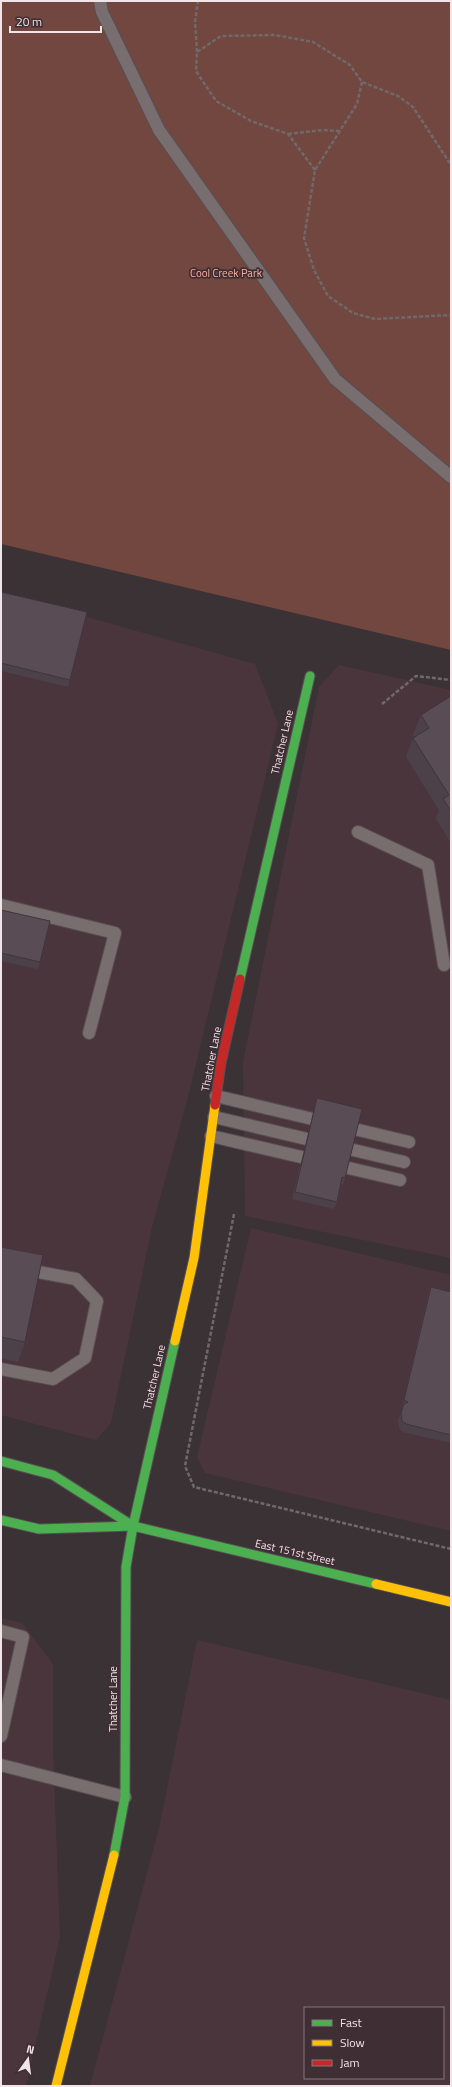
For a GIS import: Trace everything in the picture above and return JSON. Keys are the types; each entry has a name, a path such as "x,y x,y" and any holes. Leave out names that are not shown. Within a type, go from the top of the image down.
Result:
{"street":[{"name":"Thatcher Lane","path":"56,2086 119,1835 125,1797 126,1567 133,1526 194,1258 221,1064 310,676"},
{"name":"East 151st Street","path":"1,1460 53,1475 133,1526"},
{"name":"East 151st Street","path":"1,1520 39,1529 133,1526 451,1602"}],"lane":[{"path":"100,1 102,12 160,130 335,379 451,477"},
{"path":"358,832 428,865 444,965"},
{"path":"1,905 115,933 89,1033"},
{"path":"216,1096 409,1142"},
{"path":"214,1117 404,1162"},
{"path":"211,1136 400,1180"},
{"path":"1,1265 76,1279 97,1301 85,1358 53,1379 1,1369"},
{"path":"1,1631 23,1637 1,1736"},
{"path":"1,1765 125,1797"}],"path":[{"path":"198,1 195,22 198,52 196,71 216,101 251,121 288,134 323,130 340,131"},
{"path":"198,52 221,36 275,35 313,42 350,65 362,82 398,96 413,107 451,165"},
{"path":"362,82 357,104 315,170 304,238 314,270 328,296 353,313 375,319 451,315"},
{"path":"288,134 315,170"},
{"path":"382,704 416,676 451,680"},
{"path":"234,1214 185,1466 194,1487 451,1549"}],"shaded area":[{"path":"1,593 255,664 278,724 187,1101 152,1227 111,1423 96,1440 1,1415"},
{"path":"339,665 451,690 451,1258 245,1216 243,1062 319,687"},
{"path":"251,1228 451,1275 451,1531 205,1473 197,1457"},
{"path":"1,1618 22,1623 53,1664 53,1749 60,1937 26,2086 1,2086"},
{"path":"197,1640 451,1700 451,2086 90,2086 160,1824"}],"green space":[{"name":"Cool Creek Park","path":"1,1 451,1 451,650 1,544"}],"building":[{"path":"1,592 87,612 70,680 1,663"},
{"path":"451,696 451,811 443,799 449,795 413,738 429,728 421,715"},
{"path":"1,910 50,921 40,962 1,953"},
{"path":"317,1098 362,1109 345,1178 342,1177 337,1202 295,1192"},
{"path":"1,1247 43,1255 25,1342 1,1337"},
{"path":"431,1287 451,1292 451,1435 406,1424 402,1421 401,1413 404,1404 408,1402 404,1400"}],"traffic: fast":[{"path":"240,979 310,676"},
{"path":"114,1855 125,1797 126,1567 133,1526 175,1341"},
{"path":"1,1461 53,1475 133,1526"},
{"path":"1,1520 39,1529 133,1526 376,1584"}],"traffic: slow":[{"path":"175,1341 194,1258 215,1105"},
{"path":"376,1584 451,1602"},
{"path":"56,2086 114,1855"}],"traffic: jam":[{"path":"215,1105 221,1063 240,979"}]}
